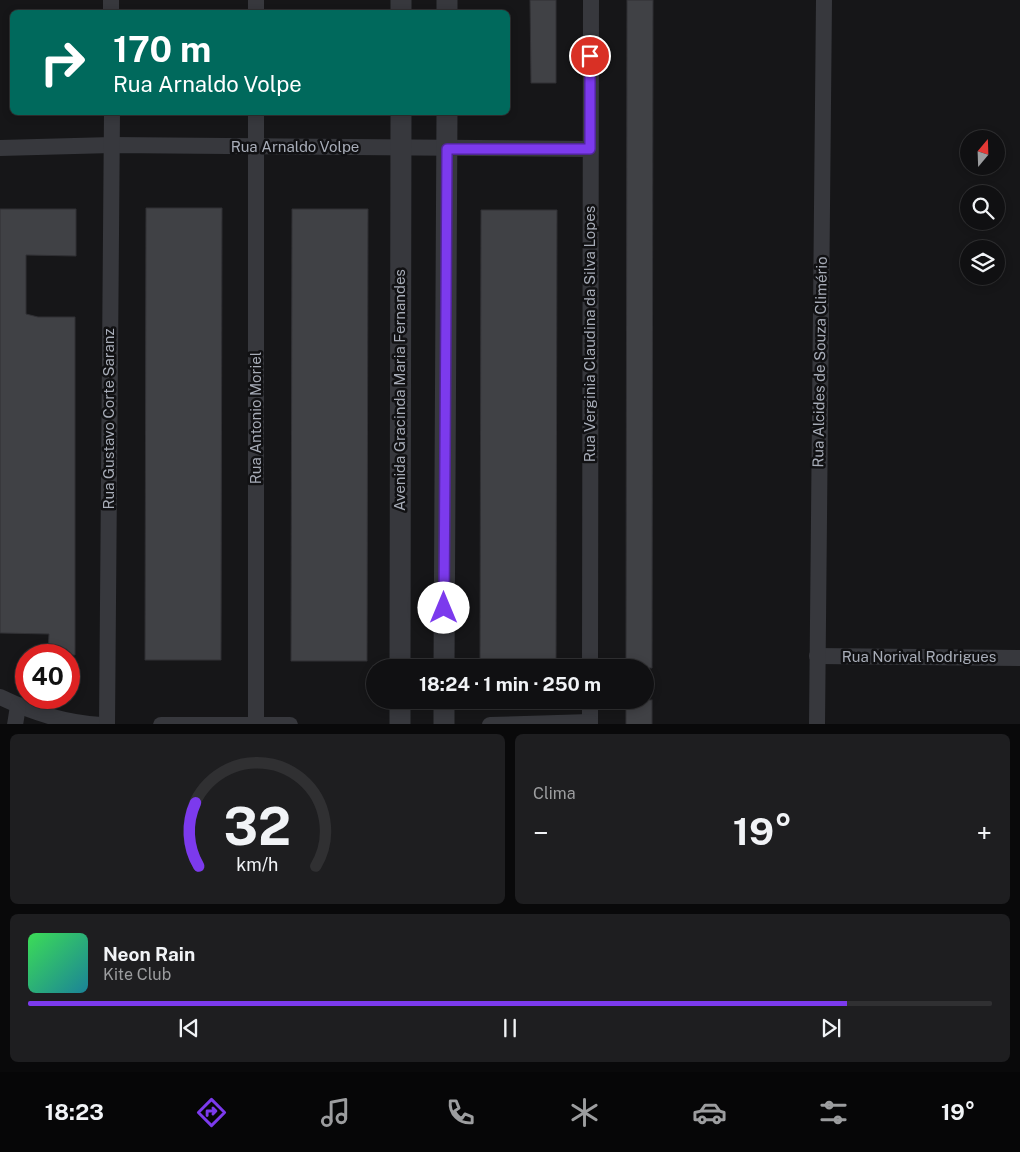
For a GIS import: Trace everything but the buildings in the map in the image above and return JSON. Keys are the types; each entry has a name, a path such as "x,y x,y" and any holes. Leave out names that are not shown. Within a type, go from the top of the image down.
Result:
{"street":[{"name":"Rua Verginia Claudina da Silva Lopes","path":"590,659 591,0"},
{"name":"Rua Alcides de Souza Climério","path":"817,724 824,0"},
{"name":"Rua Gustavo Corte Saranz","path":"107,724 112,115"},
{"name":"Rua Antonio Moriel","path":"256,115 256,724"},
{"name":"Avenida Gracinda Maria Fernandes","path":"400,659 401,115"},
{"path":"444,659 447,115"},
{"name":"Rua Arnaldo Volpe","path":"0,148 112,145 256,148 590,149"},
{"name":"Rua Norival Rodrigues","path":"817,656 1020,658"},
{"path":"0,697 15,704"},
{"path":"15,724 18,709"},
{"path":"28,709 74,723 102,724"},
{"path":"400,709 400,724"},
{"path":"444,709 444,724"},
{"path":"490,724 590,723 590,709"},
{"path":"161,724 290,724"}],"route":[{"path":"444,608 447,149 590,149 590,56"}]}
